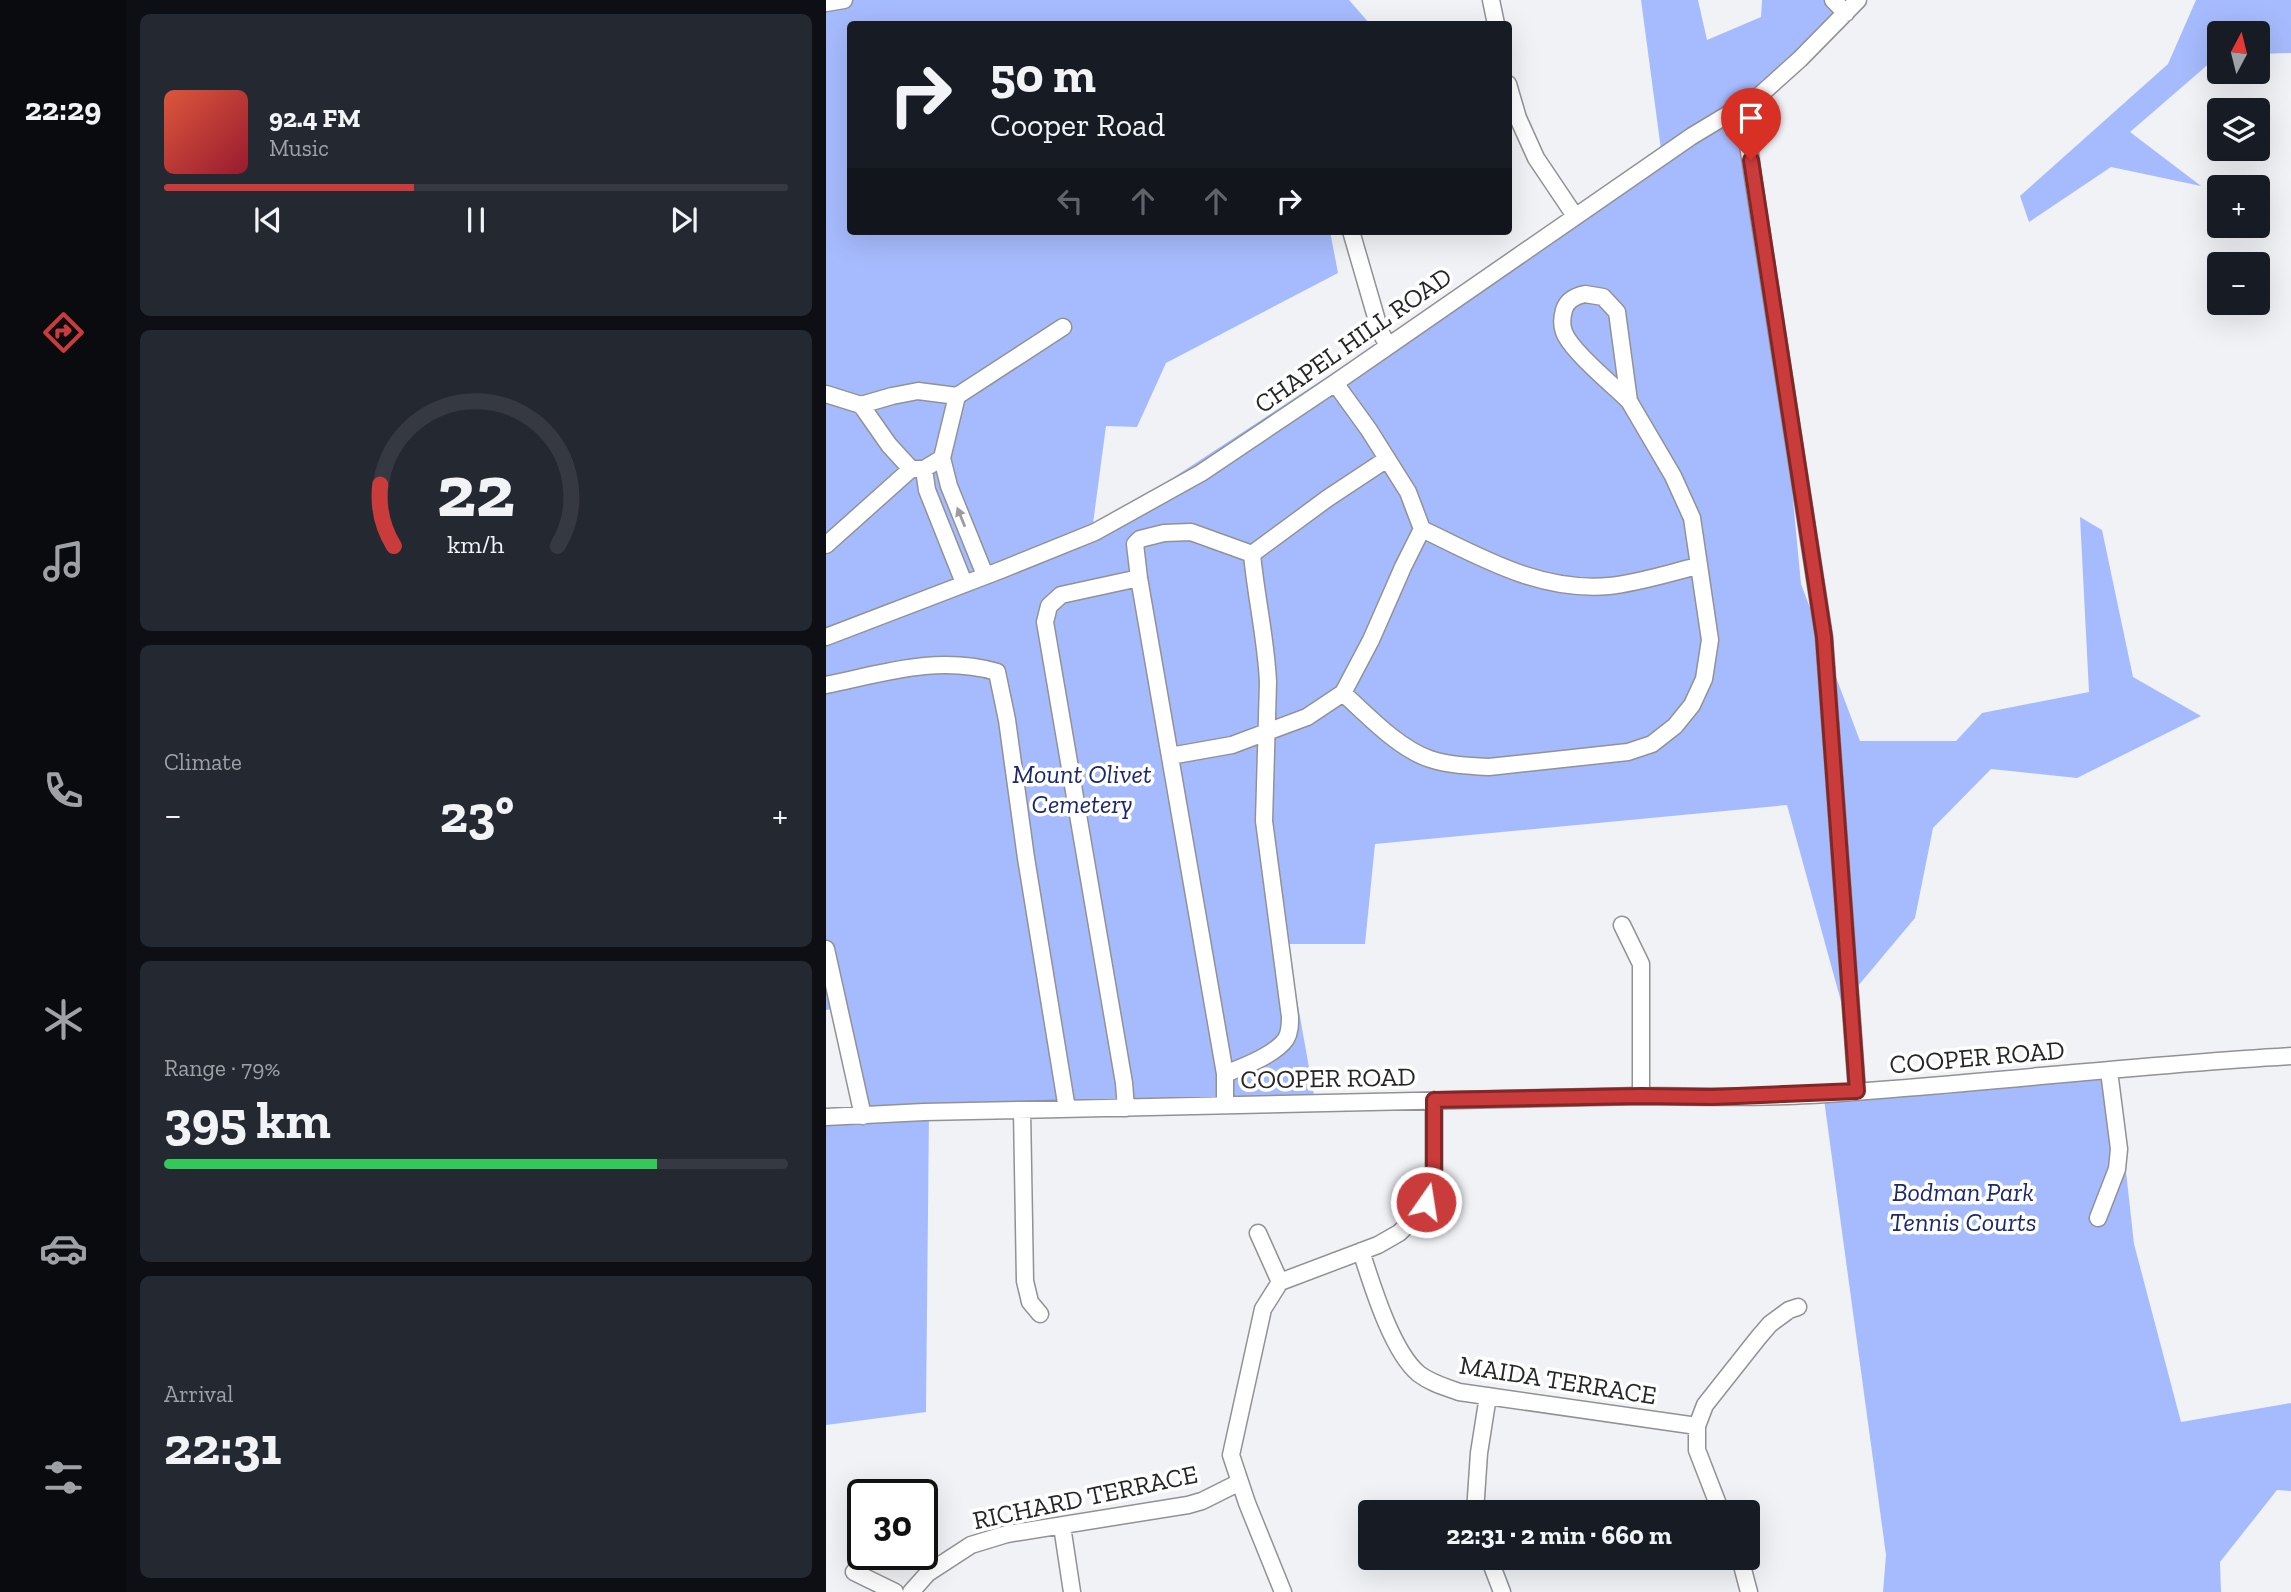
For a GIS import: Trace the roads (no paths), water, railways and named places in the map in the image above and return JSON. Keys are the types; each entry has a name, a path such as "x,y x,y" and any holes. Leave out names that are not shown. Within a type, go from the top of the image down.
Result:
{"street":[{"path":"826,3 844,0"},
{"path":"1490,0 1495,21"},
{"path":"1833,0 1846,13"},
{"name":"CHAPEL HILL ROAD","path":"826,637 1095,532 1233,453 1574,216 1692,136 1760,94 1800,59 1858,0"},
{"path":"1512,98 1536,158 1574,216"},
{"path":"1742,106 1824,637 1857,1091"},
{"path":"1352,235 1380,331 1388,346"},
{"path":"1343,693 1369,717 1419,754 1430,759 1466,766 1489,767 1628,752 1659,740 1675,726 1692,705 1704,679 1710,640 1692,518 1673,476 1629,401 1567,339 1562,322 1569,300 1593,294 1611,302 1617,312 1629,401"},
{"path":"826,394 861,405 918,391 957,396 1063,327"},
{"path":"1335,383 1408,492 1422,528 1516,573 1558,585 1612,586 1698,566"},
{"path":"957,396 942,458 949,486 985,575"},
{"path":"861,405 889,445 917,469 964,583"},
{"path":"826,545 917,469 942,458"},
{"path":"1252,554 1387,459"},
{"path":"1170,756 1232,745 1307,717 1343,693 1371,640 1422,528"},
{"path":"1225,1105 1225,1074 1135,544 1140,539 1182,531 1203,535 1252,554"},
{"path":"1225,1074 1244,1067 1279,1047 1290,1030 1264,821 1268,662 1255,589 1252,554"},
{"path":"1126,1108 1124,1083 1045,622 1049,606 1061,595 1139,578"},
{"path":"826,685 920,664 960,665 997,672 1007,720 1026,858 1067,1109"},
{"path":"1622,925 1642,964 1641,1096"},
{"path":"826,949 863,1116"},
{"name":"COOPER ROAD","path":"826,1117 1434,1100 1712,1097 1857,1091 2291,1056"},
{"path":"2098,1218 2118,1169 2119,1149 2109,1071"},
{"path":"1283,1592 1231,1455 1263,1310 1280,1282 1361,1251 1399,1233 1418,1215 1426,1202 1434,1169 1434,1100"},
{"path":"1022,1110 1025,1281 1030,1302 1040,1314"},
{"path":"1258,1233 1280,1282"},
{"name":"MAIDA TERRACE","path":"1361,1251 1397,1345 1408,1364 1436,1384 1459,1392 1697,1426"},
{"path":"1716,1500 1697,1450 1697,1426 1705,1405 1770,1324 1789,1310 1798,1307"},
{"path":"1476,1500 1479,1453 1488,1396"},
{"name":"RICHARD TERRACE","path":"911,1592 928,1573 971,1545 1007,1534 1188,1505 1240,1482"},
{"path":"1062,1526 1072,1592"},
{"path":"1494,1570 1502,1592"},
{"path":"1743,1570 1749,1592"},
{"path":"854,1572 895,1592"}],"park label":[{"name":"Mount Olivet Cemetery","path":"1082,789"},
{"name":"Bodman Park Tennis Courts","path":"1963,1207"}]}
